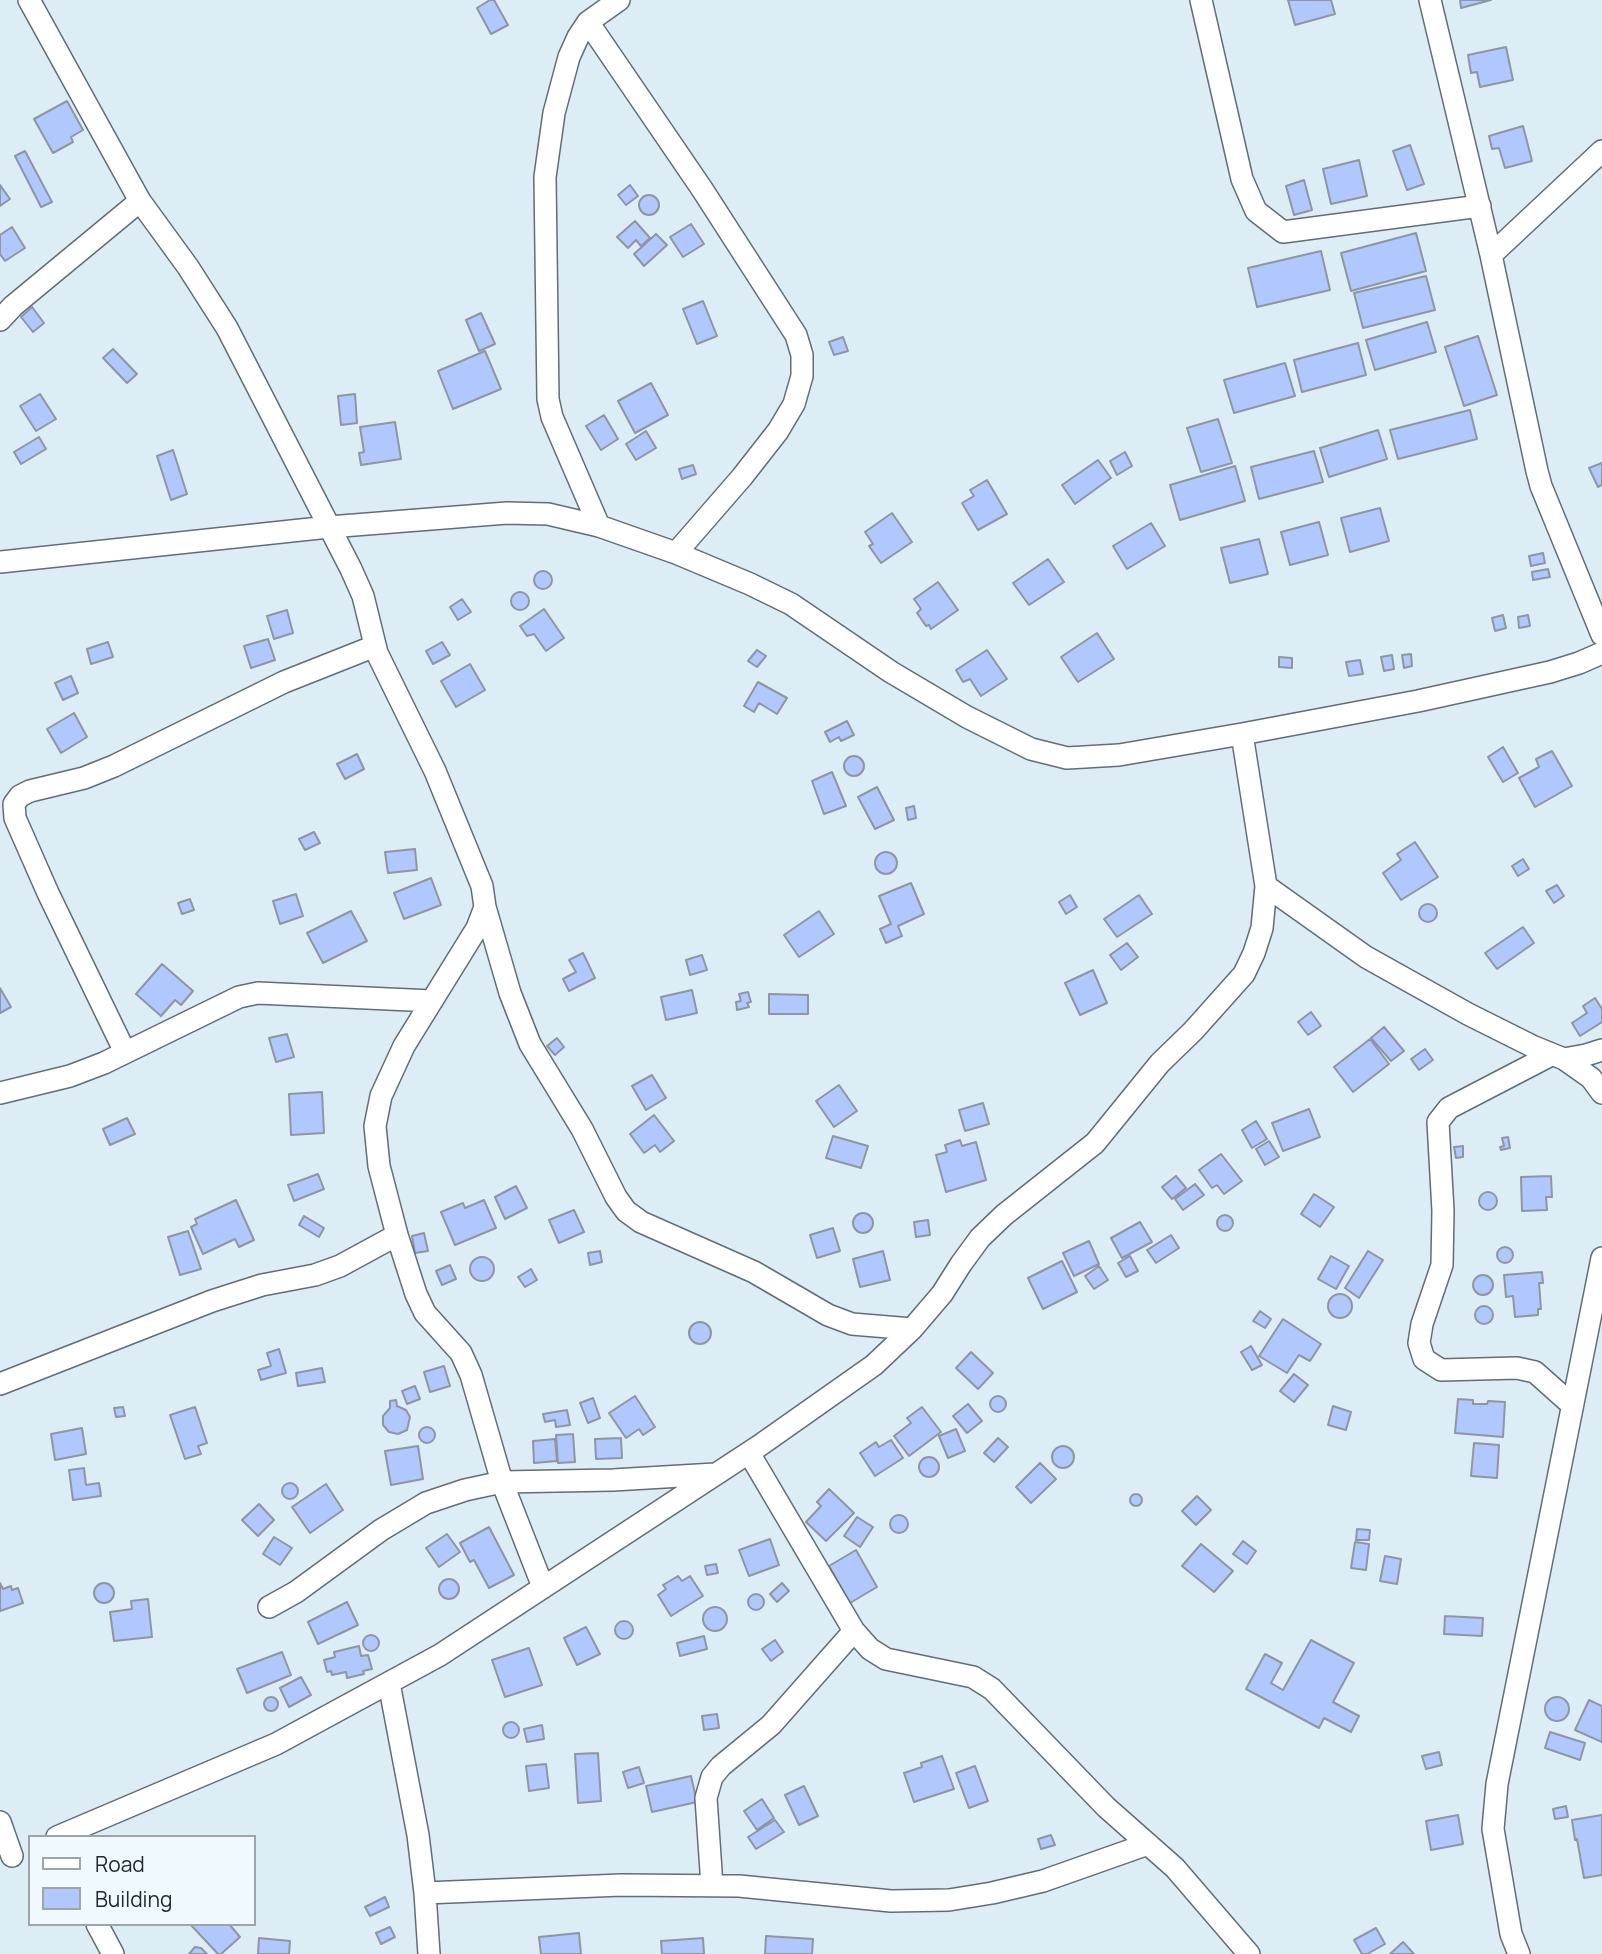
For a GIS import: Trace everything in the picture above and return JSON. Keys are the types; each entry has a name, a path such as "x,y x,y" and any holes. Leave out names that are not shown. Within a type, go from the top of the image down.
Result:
{"street":[{"path":"29,0 140,201 188,267 227,328 363,596 375,646 435,771 482,886 485,907 510,993 530,1044 582,1129 616,1197 626,1211 641,1222 754,1272 828,1315 852,1324 912,1329"},
{"path":"1201,0 1242,179 1256,211 1283,232 1479,205"},
{"path":"1430,0 1492,255 1536,471 1602,635"},
{"path":"600,526 552,417 548,399 545,177 554,113 569,57 588,22 618,1"},
{"path":"588,22 702,189 796,335 802,355 802,376 794,404 778,431 676,553"},
{"path":"1492,255 1602,151"},
{"path":"0,320 13,306 140,201"},
{"path":"0,562 329,527 507,513 548,514 600,526 676,553 750,584 791,604 891,671 967,717 1031,749 1067,758 1119,755 1418,701 1536,675 1579,663 1602,653"},
{"path":"125,1052 48,893 15,818 14,804 20,796 30,791 84,778 114,766 284,682 375,646"},
{"path":"62,1835 276,1744 440,1655 749,1453 874,1365 912,1329 942,1294 980,1238 1003,1215 1096,1143 1160,1063 1244,974 1262,928 1266,886 1242,734"},
{"path":"1266,886 1366,957 1468,1014 1558,1057 1591,1078 1602,1093"},
{"path":"485,907 477,928 404,1046 381,1096 376,1126 379,1166 416,1294 425,1313 461,1353 471,1375 502,1482 543,1587"},
{"path":"0,1093 70,1076 104,1063 240,997 257,993 432,1000"},
{"path":"1572,1405 1535,1372 1517,1368 1441,1370 1424,1359 1419,1343 1422,1325 1442,1265 1443,1211 1438,1122 1449,1108 1558,1057 1586,1055 1602,1050"},
{"path":"0,1384 212,1301 262,1285 315,1275 340,1266 397,1235"},
{"path":"1519,1954 1511,1934 1493,1829 1497,1784 1602,1258"},
{"path":"749,1453 854,1631 870,1649 886,1659 972,1676 992,1689 1080,1781 1175,1868 1249,1954"},
{"path":"269,1607 296,1592 381,1530 426,1503 464,1490 502,1482 613,1480 717,1474"},
{"path":"712,1886 706,1798 712,1777 721,1766 771,1725 854,1631"},
{"path":"389,1683 418,1835 429,1954"},
{"path":"0,1822 14,1855"},
{"path":"425,1893 621,1885 739,1886 891,1901 949,1900 1043,1881 1148,1844"},
{"path":"98,1926 113,1954"}],"building":[{"path":"494,0 508,25 491,34 477,8"},
{"path":"1288,0 1331,0 1335,14 1295,25"},
{"path":"1460,0 1491,0 1461,8"},
{"path":"1506,47 1513,80 1480,87 1477,72 1471,73 1468,55"},
{"path":"67,101 83,130 71,137 73,142 53,153 34,119"},
{"path":"1523,126 1532,161 1505,168 1499,148 1492,149 1489,136"},
{"path":"1410,145 1424,184 1407,190 1393,151"},
{"path":"25,151 52,202 41,207 15,156"},
{"path":"1359,160 1367,196 1331,204 1323,169"},
{"path":"1304,180 1312,210 1294,215 1286,186"},
{"path":"0,185 10,199 0,206"},
{"path":"630,185 638,196 626,205 618,195"},
{"path":"649,195 656,198 659,205 656,212 649,215 642,212 639,205 642,198"},
{"path":"635,221 650,238 641,246 636,240 628,248 617,237"},
{"path":"691,224 704,244 683,257 670,237"},
{"path":"12,227 25,248 5,261 0,254 0,235"},
{"path":"1416,233 1426,271 1351,291 1341,253"},
{"path":"656,234 667,245 644,266 634,254"},
{"path":"1321,251 1330,290 1257,307 1248,268"},
{"path":"1426,276 1435,310 1363,328 1354,293"},
{"path":"703,301 717,336 697,344 683,309"},
{"path":"32,307 44,323 33,332 21,317"},
{"path":"481,313 495,344 479,351 466,320"},
{"path":"1427,322 1436,352 1375,370 1366,340"},
{"path":"1478,336 1497,395 1464,406 1445,347"},
{"path":"843,337 848,351 834,355 829,342"},
{"path":"1358,343 1366,375 1302,392 1294,360"},
{"path":"113,349 137,374 127,383 103,358"},
{"path":"485,351 501,389 453,409 438,371"},
{"path":"1285,363 1295,396 1234,413 1224,380"},
{"path":"651,383 668,415 635,433 618,401"},
{"path":"40,394 56,419 36,431 20,406"},
{"path":"355,394 357,423 341,425 338,396"},
{"path":"1470,410 1477,439 1398,459 1390,430"},
{"path":"604,415 618,439 601,450 586,426"},
{"path":"1218,419 1232,463 1201,472 1187,428"},
{"path":"395,422 401,459 361,465 359,453 364,452 360,427"},
{"path":"1378,430 1387,459 1329,477 1320,448"},
{"path":"646,431 656,448 636,460 626,444"},
{"path":"39,437 46,449 21,464 14,452"},
{"path":"173,450 187,494 171,500 157,456"},
{"path":"1314,451 1323,482 1259,499 1251,467"},
{"path":"1125,452 1132,466 1117,475 1110,461"},
{"path":"1098,460 1111,478 1075,504 1062,485"},
{"path":"1602,463 1602,485 1598,487 1589,468"},
{"path":"693,465 696,474 682,479 679,469"},
{"path":"1235,466 1245,501 1180,520 1170,485"},
{"path":"987,480 1007,514 978,530 962,503 974,496 970,490"},
{"path":"1380,508 1389,541 1350,552 1341,518"},
{"path":"892,513 912,542 881,563 869,546 873,544 865,532"},
{"path":"1319,522 1328,555 1290,565 1281,532"},
{"path":"1151,523 1165,546 1127,569 1113,546"},
{"path":"1259,539 1268,574 1230,583 1221,548"},
{"path":"1543,553 1545,563 1531,566 1529,556"},
{"path":"1048,559 1064,582 1029,605 1013,583"},
{"path":"1548,569 1550,577 1533,580 1532,572"},
{"path":"539,571 547,571 552,580 550,587 539,589 534,584 534,576"},
{"path":"938,582 958,610 931,629 917,613 921,609 914,599"},
{"path":"520,592 526,595 529,601 526,607 520,610 514,607 511,601 514,595"},
{"path":"462,599 471,612 458,620 450,607"},
{"path":"544,609 564,638 546,651 534,634 527,636 520,626"},
{"path":"287,610 293,633 274,639 267,616"},
{"path":"1503,615 1506,628 1495,631 1492,618"},
{"path":"1528,615 1530,626 1519,628 1518,617"},
{"path":"1097,633 1114,659 1078,682 1061,657"},
{"path":"268,639 275,660 251,668 244,646"},
{"path":"108,642 113,657 91,664 87,649"},
{"path":"442,642 450,655 433,664 426,651"},
{"path":"757,650 766,656 757,667 748,661"},
{"path":"987,650 1007,679 981,696 970,679 963,682 956,670"},
{"path":"1411,654 1412,666 1404,668 1402,655"},
{"path":"1392,655 1394,669 1384,671 1381,657"},
{"path":"1279,657 1292,658 1292,668 1279,667"},
{"path":"1360,660 1363,674 1349,676 1346,662"},
{"path":"470,664 485,690 456,707 441,681"},
{"path":"71,676 78,693 63,700 55,683"},
{"path":"758,682 787,698 777,714 759,703 754,712 744,706"},
{"path":"74,713 87,737 61,753 47,729"},
{"path":"847,721 854,735 841,741 839,737 830,742 825,732"},
{"path":"1503,747 1518,773 1503,782 1488,757"},
{"path":"1552,751 1572,786 1535,807 1519,778 1539,767 1536,759"},
{"path":"357,754 364,769 345,779 337,764"},
{"path":"854,756 861,759 864,766 861,773 854,776 847,773 844,766 847,759"},
{"path":"832,772 846,806 824,814 812,781"},
{"path":"877,787 894,820 875,829 858,797"},
{"path":"914,806 916,818 908,820 906,808"},
{"path":"314,832 320,843 305,850 299,839"},
{"path":"1415,842 1438,877 1401,900 1383,873 1401,860 1397,854"},
{"path":"415,849 417,870 388,873 385,852"},
{"path":"882,852 890,852 897,859 897,867 890,874 882,874 875,867 875,859"},
{"path":"1523,859 1529,869 1518,876 1512,866"},
{"path":"431,878 441,905 404,919 394,893"},
{"path":"911,883 924,914 898,926 902,936 886,943 880,929 891,924 879,896"},
{"path":"1557,885 1564,896 1554,903 1546,891"},
{"path":"296,894 303,916 280,924 273,901"},
{"path":"1070,895 1077,907 1066,914 1059,902"},
{"path":"1139,895 1152,914 1117,937 1104,919"},
{"path":"190,899 194,910 182,914 178,903"},
{"path":"1424,904 1432,904 1437,913 1435,920 1424,922 1419,917 1419,909"},
{"path":"351,911 367,941 323,963 307,933"},
{"path":"819,911 834,934 799,957 784,935"},
{"path":"1523,927 1534,943 1497,969 1485,953"},
{"path":"1127,943 1138,957 1121,970 1110,955"},
{"path":"583,953 595,978 569,991 563,979 576,972 569,960"},
{"path":"702,955 707,970 690,975 686,960"},
{"path":"162,964 193,991 181,1005 175,1000 161,1016 136,994"},
{"path":"1093,970 1107,1003 1080,1015 1065,983"},
{"path":"0,988 11,1007 0,1013"},
{"path":"692,990 697,1013 666,1020 661,997"},
{"path":"748,992 751,1002 747,1003 749,1007 737,1010 736,1002 741,1001 739,994"},
{"path":"769,994 808,995 808,1014 769,1014"},
{"path":"1595,998 1602,1009 1602,1022 1580,1036 1572,1023 1587,1013 1583,1006"},
{"path":"1311,1012 1321,1026 1308,1035 1298,1022"},
{"path":"1384,1027 1404,1051 1391,1061 1371,1038"},
{"path":"287,1034 294,1057 276,1062 269,1038"},
{"path":"557,1038 564,1047 555,1055 547,1046"},
{"path":"1370,1039 1389,1064 1353,1092 1334,1067"},
{"path":"1425,1049 1433,1060 1419,1070 1411,1059"},
{"path":"652,1075 666,1098 646,1110 632,1086"},
{"path":"839,1085 857,1111 834,1127 816,1101"},
{"path":"322,1092 324,1133 291,1135 289,1094"},
{"path":"983,1103 989,1124 965,1131 959,1110"},
{"path":"1309,1109 1320,1137 1283,1151 1272,1123"},
{"path":"654,1115 674,1141 660,1152 655,1145 644,1153 630,1134"},
{"path":"127,1118 135,1134 110,1145 103,1129"},
{"path":"1256,1121 1267,1139 1252,1148 1242,1130"},
{"path":"833,1136 868,1146 861,1168 826,1158"},
{"path":"1508,1137 1510,1148 1501,1150 1500,1147 1504,1146 1502,1138"},
{"path":"960,1140 962,1146 976,1142 986,1180 946,1192 936,1155 947,1152 945,1145"},
{"path":"1269,1141 1279,1157 1265,1165 1256,1149"},
{"path":"1463,1146 1463,1157 1456,1158 1454,1147"},
{"path":"1221,1154 1242,1181 1224,1194 1217,1185 1212,1188 1199,1170"},
{"path":"318,1174 324,1189 294,1201 288,1185"},
{"path":"1176,1176 1186,1188 1172,1199 1162,1187"},
{"path":"1551,1176 1552,1197 1546,1197 1547,1210 1522,1211 1521,1177"},
{"path":"1195,1184 1204,1195 1183,1210 1175,1199"},
{"path":"516,1186 527,1208 505,1219 495,1197"},
{"path":"1488,1192 1494,1195 1497,1201 1494,1207 1488,1210 1482,1207 1479,1201 1482,1195"},
{"path":"1314,1194 1334,1207 1320,1227 1301,1214"},
{"path":"236,1200 254,1240 239,1247 235,1239 203,1254 191,1227 197,1224 195,1219"},
{"path":"484,1200 496,1228 455,1245 441,1212 463,1203 465,1208"},
{"path":"574,1210 584,1232 559,1243 549,1220"},
{"path":"863,1213 870,1216 873,1223 870,1230 863,1233 856,1230 853,1223 856,1216"},
{"path":"1222,1215 1228,1215 1233,1223 1231,1229 1222,1231 1217,1226 1217,1220"},
{"path":"304,1216 324,1228 319,1237 299,1225"},
{"path":"928,1220 930,1235 916,1237 914,1222"},
{"path":"1140,1222 1152,1242 1122,1258 1111,1238"},
{"path":"833,1228 840,1251 817,1258 810,1235"},
{"path":"188,1231 201,1269 180,1275 168,1237"},
{"path":"424,1233 428,1251 415,1253 412,1236"},
{"path":"1171,1235 1179,1248 1156,1263 1147,1250"},
{"path":"1089,1241 1099,1264 1074,1276 1063,1253"},
{"path":"1505,1247 1511,1249 1511,1261 1505,1263 1499,1261 1497,1255 1499,1249"},
{"path":"600,1251 602,1262 590,1265 588,1253"},
{"path":"883,1251 890,1280 860,1287 853,1259"},
{"path":"1368,1251 1383,1260 1359,1298 1345,1288"},
{"path":"1130,1256 1138,1271 1126,1277 1118,1263"},
{"path":"1331,1256 1349,1266 1336,1289 1318,1279"},
{"path":"482,1257 490,1261 494,1269 490,1277 482,1281 474,1277 470,1269 474,1261"},
{"path":"1062,1261 1077,1292 1043,1309 1028,1278"},
{"path":"450,1265 456,1279 442,1285 436,1271"},
{"path":"1099,1266 1108,1280 1094,1289 1085,1276"},
{"path":"531,1269 537,1280 525,1287 518,1277"},
{"path":"1542,1272 1543,1283 1539,1283 1541,1309 1538,1309 1538,1315 1515,1317 1513,1296 1506,1297 1504,1275"},
{"path":"1483,1275 1490,1278 1493,1285 1490,1292 1483,1295 1476,1292 1473,1285 1476,1278"},
{"path":"1340,1294 1351,1301 1352,1306 1345,1317 1340,1318 1329,1311 1328,1306 1335,1295"},
{"path":"1480,1306 1488,1306 1493,1315 1491,1322 1480,1324 1475,1319 1475,1311"},
{"path":"1260,1311 1271,1319 1265,1328 1253,1321"},
{"path":"1283,1319 1321,1344 1310,1361 1299,1355 1287,1373 1259,1356"},
{"path":"696,1322 704,1322 711,1329 711,1337 704,1344 696,1344 689,1337 689,1329"},
{"path":"1251,1346 1262,1365 1252,1370 1241,1352"},
{"path":"279,1349 286,1373 261,1380 258,1370 271,1366 267,1353"},
{"path":"971,1352 993,1373 978,1389 956,1368"},
{"path":"444,1366 450,1386 430,1392 424,1372"},
{"path":"322,1368 325,1382 298,1386 296,1373"},
{"path":"1294,1374 1308,1385 1294,1402 1280,1391"},
{"path":"415,1386 420,1399 407,1404 402,1391"},
{"path":"635,1396 655,1427 643,1435 639,1429 626,1438 609,1413"},
{"path":"998,1396 1004,1398 1004,1410 998,1412 992,1410 990,1404 992,1398"},
{"path":"593,1398 600,1418 588,1423 580,1403"},
{"path":"1458,1399 1473,1400 1473,1404 1505,1402 1503,1437 1455,1433"},
{"path":"396,1400 397,1406 406,1410 410,1417 407,1430 398,1434 389,1432 383,1425 383,1416 390,1408 390,1401"},
{"path":"968,1404 982,1421 967,1433 953,1416"},
{"path":"1333,1406 1351,1412 1346,1430 1328,1425"},
{"path":"123,1407 125,1416 116,1417 114,1408"},
{"path":"195,1407 207,1443 198,1446 201,1454 185,1459 170,1415"},
{"path":"922,1407 941,1432 909,1456 894,1436 911,1423 907,1418"},
{"path":"567,1410 570,1425 556,1427 555,1420 545,1422 543,1414"},
{"path":"424,1427 430,1427 435,1435 433,1441 424,1443 419,1438 419,1432"},
{"path":"82,1428 86,1454 55,1460 51,1434"},
{"path":"956,1429 965,1451 948,1458 939,1436"},
{"path":"573,1434 575,1462 558,1463 556,1435"},
{"path":"621,1438 622,1458 596,1459 595,1439"},
{"path":"998,1438 1008,1447 994,1462 984,1453"},
{"path":"555,1439 557,1461 534,1463 533,1441"},
{"path":"891,1440 903,1458 875,1476 860,1453 876,1442 879,1447"},
{"path":"1474,1443 1499,1445 1497,1478 1471,1476"},
{"path":"418,1446 423,1479 391,1485 385,1451"},
{"path":"1063,1446 1071,1449 1074,1457 1071,1465 1063,1468 1055,1465 1052,1457 1055,1449"},
{"path":"929,1457 936,1460 939,1467 936,1474 929,1477 922,1474 919,1467 922,1460"},
{"path":"1040,1463 1056,1479 1031,1503 1016,1487"},
{"path":"84,1468 86,1485 99,1483 101,1496 73,1500 69,1470"},
{"path":"290,1483 298,1491 290,1499 282,1491"},
{"path":"326,1484 343,1510 310,1533 292,1507"},
{"path":"829,1489 854,1513 826,1541 806,1522 821,1506 817,1502"},
{"path":"1131,1495 1141,1495 1141,1505 1131,1505"},
{"path":"1197,1496 1211,1510 1196,1525 1182,1511"},
{"path":"259,1504 274,1520 258,1536 242,1520"},
{"path":"899,1515 905,1518 908,1524 905,1530 899,1533 893,1530 890,1524 893,1518"},
{"path":"857,1517 873,1527 860,1547 844,1536"},
{"path":"489,1527 514,1575 489,1588 474,1560 470,1562 460,1543"},
{"path":"1357,1529 1370,1530 1369,1540 1356,1540"},
{"path":"447,1534 460,1552 439,1567 426,1548"},
{"path":"274,1537 292,1548 280,1565 263,1554"},
{"path":"770,1539 779,1565 749,1576 739,1550"},
{"path":"1243,1541 1256,1551 1247,1564 1233,1554"},
{"path":"1355,1542 1369,1544 1366,1570 1351,1568"},
{"path":"1201,1544 1233,1571 1214,1592 1182,1566"},
{"path":"856,1550 877,1587 850,1603 829,1566"},
{"path":"1385,1556 1401,1559 1397,1584 1380,1581"},
{"path":"716,1564 718,1573 707,1575 705,1566"},
{"path":"678,1576 682,1581 690,1576 703,1596 671,1616 658,1595 666,1589 663,1585"},
{"path":"449,1579 456,1582 459,1589 456,1596 449,1599 442,1596 439,1589 442,1582"},
{"path":"0,1583 3,1589 11,1586 12,1590 18,1588 23,1603 0,1611"},
{"path":"104,1583 111,1586 114,1593 111,1600 104,1603 97,1600 94,1593 97,1586"},
{"path":"782,1583 789,1591 777,1602 770,1594"},
{"path":"753,1594 759,1594 764,1602 762,1608 753,1610 748,1605 748,1599"},
{"path":"148,1599 152,1637 114,1641 110,1612 132,1609 131,1601"},
{"path":"347,1602 358,1625 318,1644 308,1622"},
{"path":"715,1607 723,1611 727,1619 723,1627 715,1631 707,1627 703,1619 707,1611"},
{"path":"1445,1616 1483,1618 1482,1636 1444,1634"},
{"path":"624,1621 632,1626 633,1630 628,1638 624,1639 616,1634 615,1630 620,1622"},
{"path":"586,1627 600,1654 577,1665 564,1638"},
{"path":"371,1635 379,1643 371,1651 363,1643"},
{"path":"704,1636 707,1649 680,1656 677,1643"},
{"path":"775,1640 783,1652 771,1661 762,1649"},
{"path":"1311,1640 1354,1663 1333,1702 1359,1716 1351,1732 1324,1718 1319,1728 1246,1689 1265,1654 1282,1663 1271,1683 1283,1690"},
{"path":"359,1646 361,1656 368,1655 372,1669 347,1678 346,1672 332,1675 331,1671 327,1672 324,1660 335,1657 334,1652"},
{"path":"529,1648 542,1685 505,1697 492,1660"},
{"path":"282,1652 291,1675 247,1693 237,1669"},
{"path":"301,1677 311,1695 289,1707 280,1688"},
{"path":"271,1697 276,1699 276,1709 271,1711 266,1709 264,1704 266,1699"},
{"path":"1557,1697 1565,1701 1569,1709 1565,1717 1557,1721 1549,1717 1545,1709 1549,1701"},
{"path":"1589,1700 1602,1706 1602,1742 1575,1730"},
{"path":"717,1714 719,1728 704,1730 702,1716"},
{"path":"511,1722 519,1730 511,1738 503,1730"},
{"path":"542,1725 544,1739 527,1742 524,1729"},
{"path":"1550,1732 1585,1743 1580,1760 1545,1748"},
{"path":"1439,1752 1442,1765 1426,1769 1422,1756"},
{"path":"598,1753 601,1801 578,1803 575,1754"},
{"path":"942,1756 954,1789 914,1802 904,1773 922,1767 921,1763"},
{"path":"546,1764 549,1788 529,1791 526,1766"},
{"path":"975,1766 988,1801 969,1808 956,1773"},
{"path":"639,1767 644,1783 628,1788 623,1772"},
{"path":"691,1776 697,1802 652,1812 646,1786"},
{"path":"804,1786 818,1816 799,1825 785,1795"},
{"path":"762,1799 774,1818 757,1830 744,1811"},
{"path":"1566,1806 1568,1817 1555,1819 1553,1809"},
{"path":"1458,1815 1463,1844 1431,1850 1426,1821"},
{"path":"1602,1815 1602,1875 1584,1878 1572,1820"},
{"path":"775,1820 784,1832 756,1849 748,1837"},
{"path":"1051,1835 1055,1845 1041,1849 1038,1839"},
{"path":"385,1897 389,1907 370,1916 365,1907"},
{"path":"192,1926 231,1926 240,1937 218,1954"},
{"path":"390,1927 395,1937 381,1944 376,1933"},
{"path":"1376,1928 1385,1944 1362,1954 1354,1940"},
{"path":"579,1933 581,1954 541,1954 539,1937"},
{"path":"766,1936 813,1939 812,1954 765,1954"},
{"path":"259,1938 290,1941 289,1954 258,1954"},
{"path":"703,1938 704,1954 662,1954 661,1941"},
{"path":"1403,1942 1414,1954 1390,1954"},
{"path":"195,1947 201,1948 207,1954 189,1954"}]}
